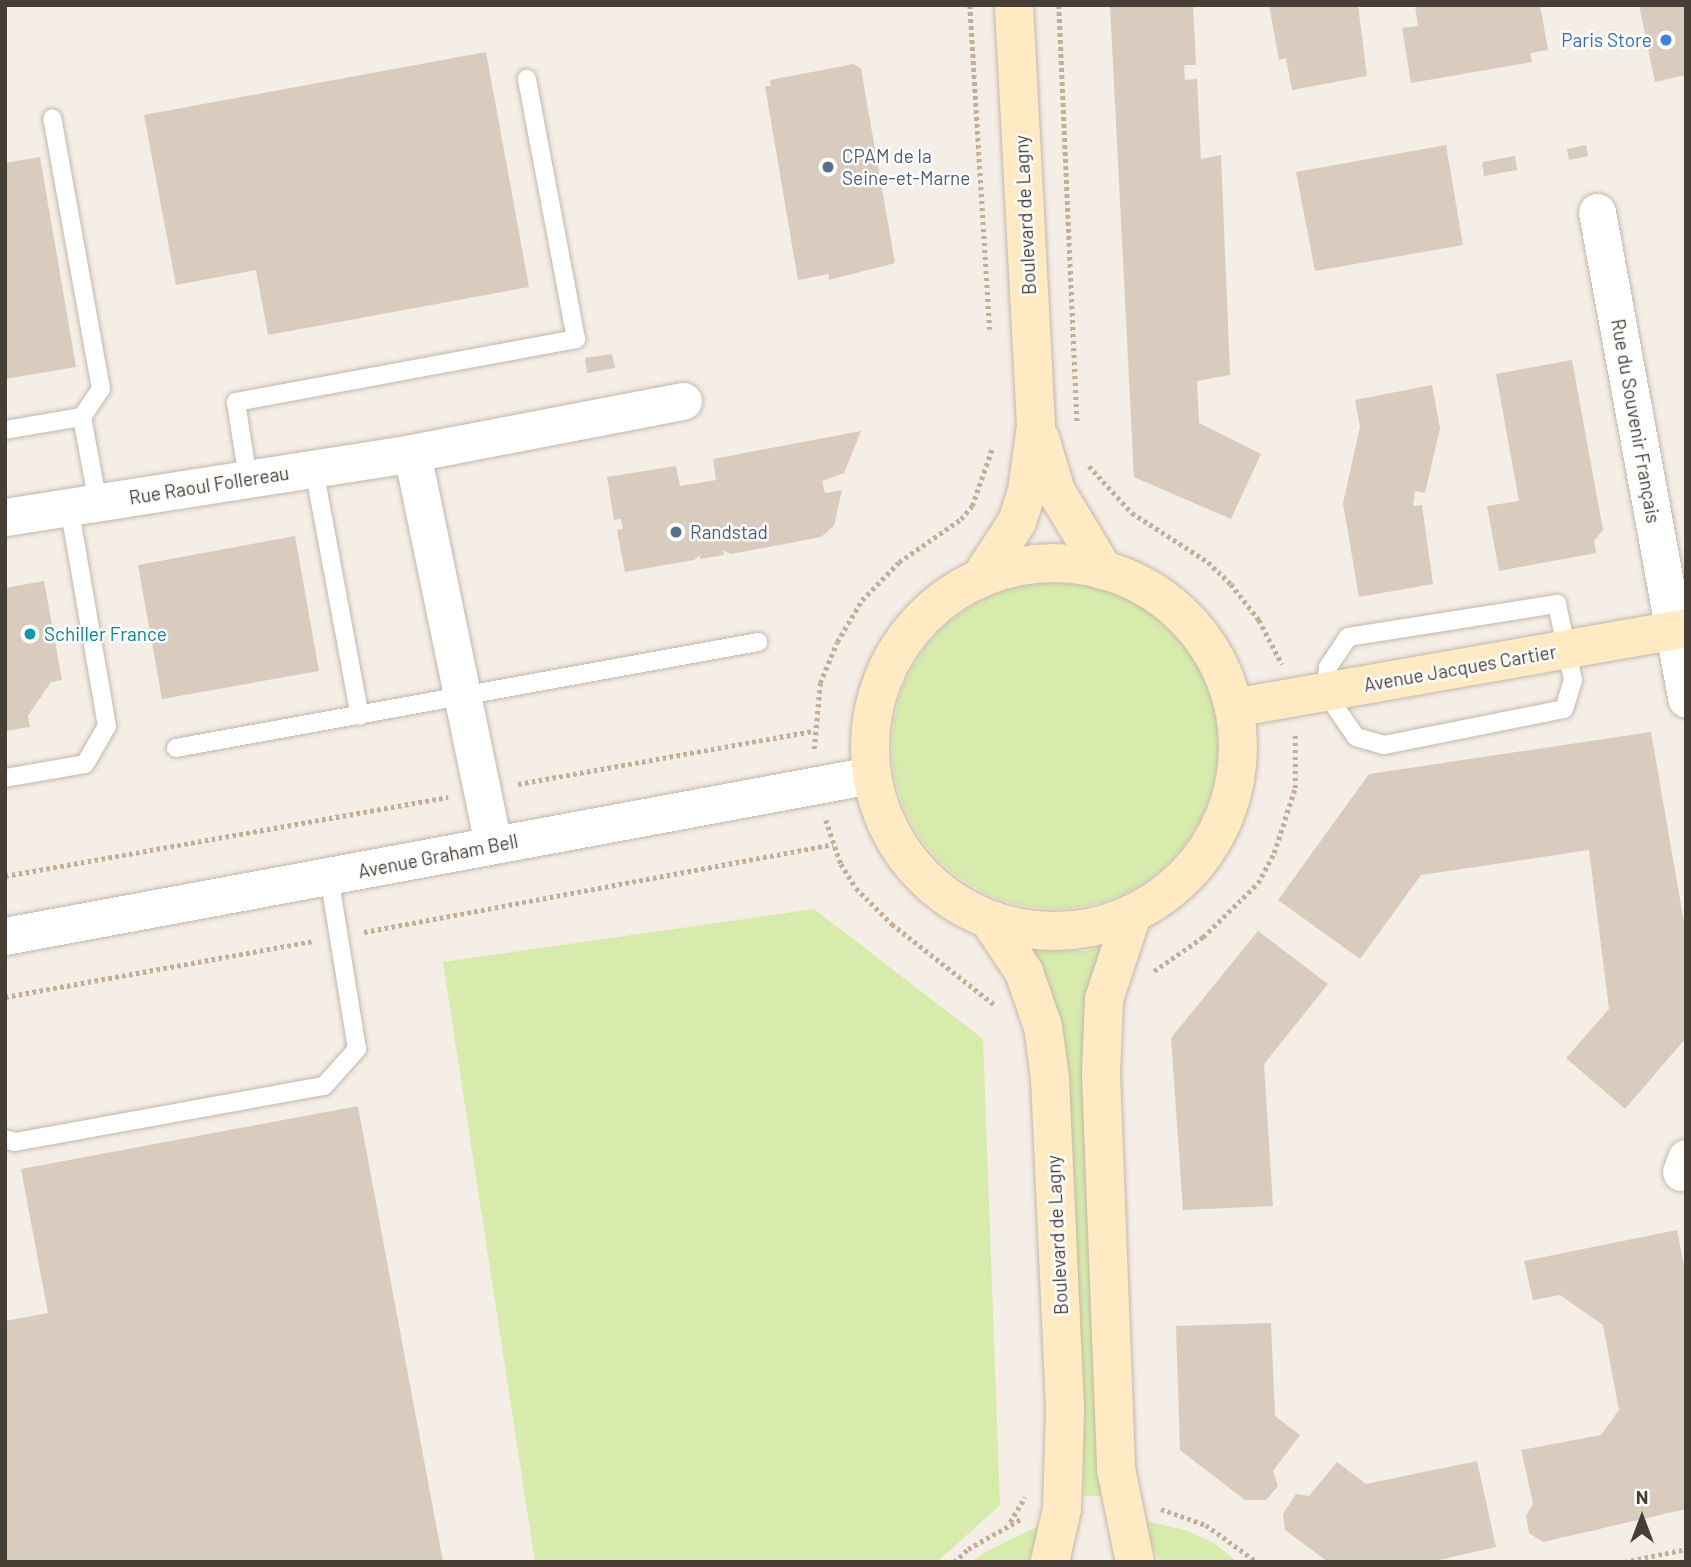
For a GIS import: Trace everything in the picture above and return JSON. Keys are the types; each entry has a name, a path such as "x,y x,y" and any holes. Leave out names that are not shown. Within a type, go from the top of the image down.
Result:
{"main road":[{"name":"Boulevard de Lagny","path":"981,577 1017,522 1027,491 1036,425 1014,5"},
{"name":"Boulevard de Lagny","path":"1036,425 1056,491 1104,571"},
{"path":"1062,563 1104,571 1154,592 1190,622 1217,661 1234,708 1239,755 1230,804 1208,850 1174,887 1132,915 1086,929 1037,931 990,920 946,897 910,863 884,822 871,775 870,730 879,686 900,646 929,611 981,577 1012,568 1062,563"},
{"name":"Avenue Jacques Cartier","path":"1234,708 1680,629"},
{"path":"1132,915 1104,999 1101,1074 1116,1469 1135,1562"},
{"name":"Boulevard de Lagny","path":"990,920 1024,972 1035,1003 1050,1079 1065,1410 1062,1509 1050,1562"}],"street":[{"name":"Rue du Souvenir Français","path":"1597,212 1680,629 1686,699"},
{"name":"Rue Raoul Follereau","path":"5,517 412,453 683,401"},
{"path":"412,453 465,698 493,845"},
{"name":"Avenue Graham Bell","path":"5,936 871,775"}],"lane":[{"path":"248,479 236,402 576,340 527,79"},
{"path":"5,778 85,764 107,726 83,505 82,417 101,390 52,118"},
{"path":"5,430 82,417"},
{"path":"314,469 360,716"},
{"path":"1557,604 1570,649 1573,680 1564,709 1384,745 1356,737 1308,695 1348,637 1557,604"},
{"path":"176,748 465,698 758,642"},
{"path":"5,1139 15,1142 324,1086 356,1049 329,876"}],"path":[{"path":"970,5 991,340"},
{"path":"1059,5 1078,440"},
{"path":"994,444 972,506 961,519 900,562 862,600 836,642 820,683 814,731 816,785 833,844 856,888 922,948 1004,1012 1035,1003"},
{"path":"1085,462 1132,513 1208,562 1231,584 1308,695 1294,788 1274,853 1258,883 1233,910 1144,979"},
{"path":"5,876 814,731"},
{"path":"357,934 833,844"},
{"path":"5,997 316,941"},
{"path":"1624,1562 1686,1549"}],"green space":[{"path":"1055,583 1087,586 1117,595 1146,610 1170,631 1191,655 1206,684 1215,714 1218,746 1215,778 1206,808 1191,837 1170,861 1146,882 1117,897 1087,906 1055,909 1023,906 993,897 964,882 940,861 919,837 904,808 895,778 892,746 895,714 904,684 919,655 940,631 964,610 993,595 1023,586"},
{"path":"814,909 983,1039 1000,1505 937,1562 535,1562 443,962"},
{"path":"1105,944 1103,1496 1084,1496 1084,1424 1060,1093 1021,950 1087,951"},
{"path":"1141,1520 1185,1530 1212,1542 1238,1562 1160,1562"},
{"path":"1039,1526 1029,1562 971,1562 987,1551"}],"building":[{"path":"1110,5 1193,5 1196,65 1184,65 1185,80 1197,79 1201,159 1221,155 1230,375 1197,381 1199,423 1261,454 1231,519 1134,477"},
{"path":"1269,5 1358,5 1367,76 1292,90 1286,58 1279,60"},
{"path":"1415,5 1540,5 1548,50 1530,53 1532,62 1411,83 1402,28 1418,26"},
{"name":"Paris Store","path":"1639,5 1686,5 1686,75 1655,82"},
{"path":"486,52 529,287 268,335 256,270 176,285 144,115"},
{"name":"CPAM de la Seine-et-Marne","path":"854,64 861,69 895,263 829,280 829,274 798,280 765,86 771,86 770,80"},
{"path":"1446,145 1463,245 1315,271 1296,172"},
{"path":"1586,145 1588,156 1569,160 1567,149"},
{"path":"1515,156 1517,170 1484,176 1482,162"},
{"path":"40,157 76,367 5,379 5,163"},
{"path":"612,354 615,368 587,373 585,358"},
{"path":"1572,360 1603,530 1594,541 1596,553 1499,571 1487,506 1519,501 1496,374"},
{"path":"1432,385 1440,428 1425,493 1415,491 1413,506 1422,505 1433,584 1359,597 1343,503 1360,427 1355,400"},
{"path":"861,431 844,473 822,481 825,493 842,490 834,526 821,537 731,554 723,550 724,555 700,559 700,555 694,560 625,572 617,530 623,529 621,519 614,520 607,477 676,466 680,486 716,480 713,459"},
{"path":"295,536 319,671 162,699 138,565"},
{"name":"Schiller France","path":"44,581 62,680 51,682 28,716 30,727 5,731 5,588"},
{"path":"1651,732 1686,934 1686,1038 1625,1109 1566,1058 1609,1009 1589,850 1421,875 1360,959 1278,900 1369,774"},
{"path":"1258,931 1328,984 1264,1064 1273,1206 1183,1210 1171,1038"},
{"path":"358,1106 443,1562 5,1562 5,1321 48,1313 21,1169"},
{"path":"1677,1230 1686,1275 1686,1509 1543,1542 1529,1533 1526,1516 1533,1503 1521,1450 1601,1435 1619,1410 1603,1325 1560,1295 1533,1300 1524,1261"},
{"path":"1271,1323 1275,1416 1300,1435 1273,1471 1278,1486 1266,1500 1245,1500 1180,1450 1176,1326"},
{"path":"1477,1461 1496,1547 1430,1562 1328,1562 1285,1530 1283,1514 1296,1494 1309,1496 1337,1462 1366,1484"}],"place":[{"name":"Paris Store","path":"1666,40"},
{"name":"CPAM de la Seine-et-Marne","path":"828,167"},
{"name":"Randstad","path":"676,532"},
{"name":"Schiller France","path":"30,634"}]}
